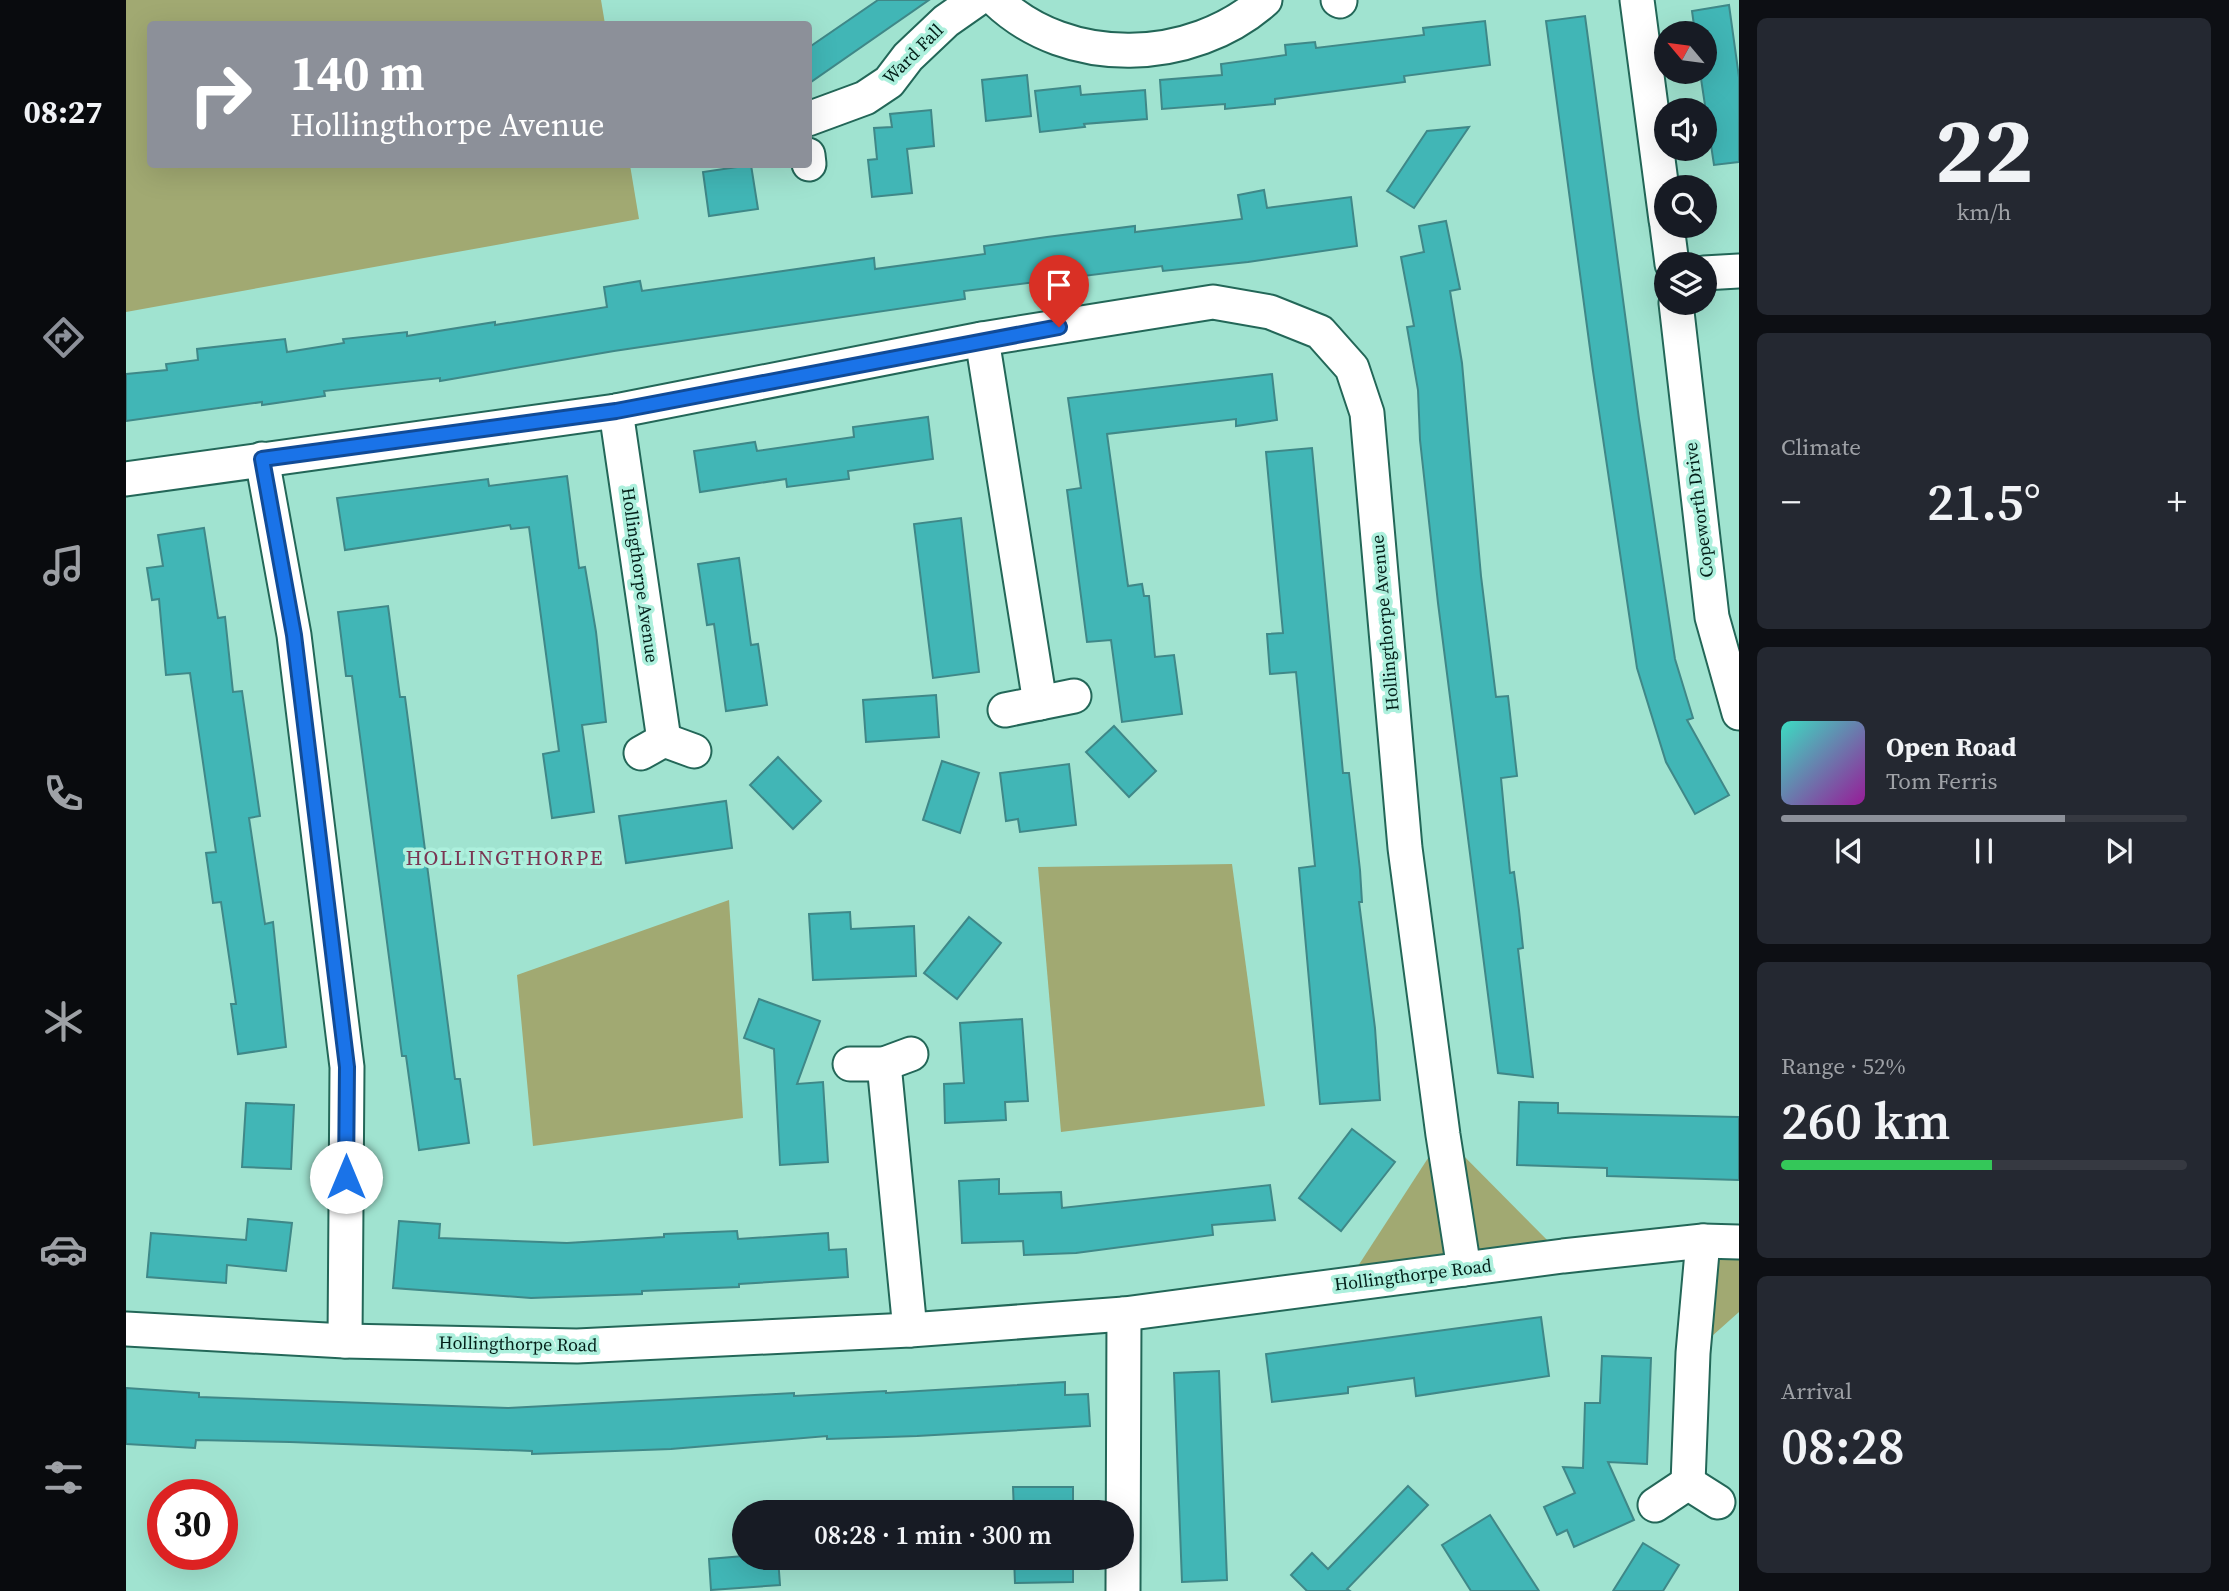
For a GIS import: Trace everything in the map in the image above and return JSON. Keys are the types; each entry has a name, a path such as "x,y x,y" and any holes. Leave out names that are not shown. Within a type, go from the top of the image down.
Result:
{"street":[{"name":"Ward Fall","path":"812,118 865,99 889,82 908,57 946,21 976,0"},
{"path":"996,0 1009,13 1076,44 1112,50 1148,50 1183,45 1245,18 1265,0"},
{"path":"1637,0 1660,175"},
{"path":"1717,272 1739,271"},
{"name":"Hollingthorpe Avenue","path":"126,479 616,411 982,339 1213,302 1270,312 1320,332 1352,368 1367,413 1405,848 1443,1135 1464,1269"},
{"name":"Copeworth Drive","path":"1677,315 1712,617 1739,713"},
{"path":"982,339 1040,703"},
{"name":"Hollingthorpe Avenue","path":"616,411 666,748"},
{"path":"262,459 294,635 347,1067 345,1341"},
{"path":"1005,710 1074,696"},
{"path":"850,1064 897,1059 910,1330"},
{"path":"1688,1482 1693,1353 1703,1241"},
{"name":"Hollingthorpe Road","path":"126,1329 345,1341 578,1346 910,1330 1124,1314 1464,1269 1703,1241 1739,1242"},
{"path":"1122,1591 1124,1314"},
{"path":"1688,1482 1718,1502"},
{"path":"1655,1505 1688,1482"}],"green space":[{"path":"126,0 601,0 604,21 147,21 147,168 630,168 639,219 126,312"},
{"path":"1232,864 1265,1106 1061,1132 1038,867"},
{"path":"729,900 743,1118 533,1146 517,975"},
{"path":"1443,1135 1563,1256 1347,1283"},
{"path":"1703,1241 1739,1242 1739,1312 1693,1353"}],"building":[{"path":"878,0 929,0 812,81 812,45"},
{"path":"1729,5 1739,77 1739,162 1714,165 1713,161 1717,161 1717,98 1704,98 1702,84 1717,84 1717,21 1693,21 1692,11"},
{"path":"1585,16 1639,419 1675,659 1693,718 1687,720 1729,795 1695,814 1666,762 1637,668 1593,371 1546,21"},
{"path":"1485,21 1490,65 1404,76 1405,82 1275,99 1275,104 1225,109 1225,104 1162,109 1160,80 1222,75 1221,64 1286,55 1285,45 1315,42 1316,48 1424,35 1423,28"},
{"path":"1027,75 1031,116 986,121 982,80"},
{"path":"1080,86 1081,95 1145,90 1147,119 1084,124 1085,127 1040,132 1035,91"},
{"path":"931,110 934,146 907,149 912,193 872,197 868,160 877,159 874,128 892,127 890,114"},
{"path":"1469,127 1414,208 1387,191 1427,131"},
{"path":"751,168 758,209 709,216 703,172"},
{"path":"1264,190 1267,208 1351,197 1357,246 1248,262 1163,271 1162,266 964,291 965,299 614,351 440,381 440,378 324,391 325,396 126,421 126,374 167,370 166,364 198,360 197,349 285,339 287,352 344,343 343,339 407,332 407,336 607,307 604,287 640,281 642,291 874,258 875,269 985,254 984,246 1047,237 1135,226 1135,232 1242,219 1238,195"},
{"path":"1446,221 1460,289 1450,291 1462,363 1481,576 1496,697 1508,696 1517,776 1501,778 1510,873 1514,872 1519,910 1523,948 1518,949 1533,1077 1498,1073 1438,603 1420,440 1418,390 1407,327 1414,326 1401,257 1424,252 1419,226"},
{"path":"1272,374 1277,420 1236,426 1236,419 1107,434 1128,586 1142,584 1144,596 1149,596 1155,657 1174,655 1182,714 1122,722 1111,640 1087,642 1067,490 1081,488 1068,398"},
{"path":"928,417 933,459 848,471 849,479 787,487 786,479 700,492 694,451 755,442 757,451 854,437 853,427"},
{"path":"1312,448 1343,773 1349,773 1360,870 1362,902 1359,902 1375,1028 1380,1100 1320,1104 1299,868 1315,866 1296,672 1270,674 1267,634 1283,633 1266,452"},
{"path":"567,476 579,568 585,567 596,632 606,722 582,725 594,812 552,818 543,754 559,751 529,527 511,529 510,525 345,550 337,498 488,479 489,486"},
{"path":"961,518 979,672 933,678 914,524"},
{"path":"204,528 218,618 225,617 233,692 242,691 260,816 249,818 265,924 273,922 286,1047 238,1054 231,1004 236,1004 221,902 213,903 206,853 216,852 190,673 166,675 159,599 152,600 147,568 163,566 158,535"},
{"path":"739,558 751,645 758,644 767,705 726,711 714,624 707,625 698,564"},
{"path":"388,606 400,697 405,697 455,1079 460,1079 469,1143 419,1150 406,1056 402,1056 352,676 346,676 338,612"},
{"path":"936,695 939,737 866,742 863,700"},
{"path":"1114,726 1156,771 1129,797 1086,752"},
{"path":"778,757 821,801 793,829 750,785"},
{"path":"942,761 979,773 960,833 923,820"},
{"path":"1069,764 1076,825 1020,832 1018,819 1006,821 1000,773"},
{"path":"726,801 732,848 626,863 619,816"},
{"path":"850,912 851,929 914,926 916,976 813,980 809,914"},
{"path":"969,917 1001,943 957,999 924,973"},
{"path":"759,999 820,1021 797,1084 823,1082 828,1162 780,1165 774,1049 744,1038"},
{"path":"1022,1019 1028,1101 1005,1102 1006,1120 945,1123 944,1084 964,1083 960,1023"},
{"path":"1519,1102 1558,1103 1558,1113 1739,1117 1739,1180 1607,1176 1607,1168 1517,1165"},
{"path":"246,1103 294,1105 291,1169 242,1167"},
{"path":"1352,1129 1395,1162 1341,1231 1299,1198"},
{"path":"999,1179 999,1194 1061,1192 1062,1208 1270,1185 1275,1220 1212,1225 1213,1235 1076,1253 1024,1255 1023,1241 962,1243 959,1181"},
{"path":"248,1219 292,1223 286,1271 227,1265 226,1283 147,1277 151,1233 246,1240"},
{"path":"399,1221 440,1224 439,1238 567,1243 664,1237 664,1234 737,1231 738,1239 828,1233 829,1250 846,1249 848,1277 739,1284 739,1287 642,1291 642,1294 531,1298 393,1288"},
{"path":"1541,1317 1549,1376 1416,1396 1414,1378 1348,1387 1348,1393 1272,1402 1266,1354"},
{"path":"1602,1356 1651,1358 1647,1464 1608,1462 1634,1520 1574,1547 1567,1530 1557,1535 1544,1507 1575,1493 1563,1467 1583,1468 1585,1403 1600,1403"},
{"path":"1219,1371 1227,1580 1182,1582 1174,1373"},
{"path":"1065,1382 1065,1395 1088,1394 1090,1426 917,1436 827,1439 827,1436 671,1449 532,1454 532,1451 290,1442 196,1440 195,1448 126,1444 126,1388 199,1393 199,1397 508,1408 794,1393 794,1396 886,1393"},
{"path":"1408,1486 1428,1505 1347,1589 1350,1591 1307,1591 1291,1575 1312,1553 1328,1569"},
{"path":"1013,1487 1073,1487 1073,1500 1014,1500"},
{"path":"1490,1515 1539,1591 1471,1591 1442,1545"},
{"path":"1643,1543 1679,1565 1663,1591 1613,1591"},
{"path":"732,1557 732,1570 779,1570 780,1585 711,1590 709,1559"},
{"path":"1014,1570 1073,1570 1073,1582 1015,1583"}],"district":[{"name":"HOLLINGTHORPE","path":"505,858"}],"route":[{"path":"346,1177 347,1067 294,635 262,459 616,411 982,339 1059,327"}]}
